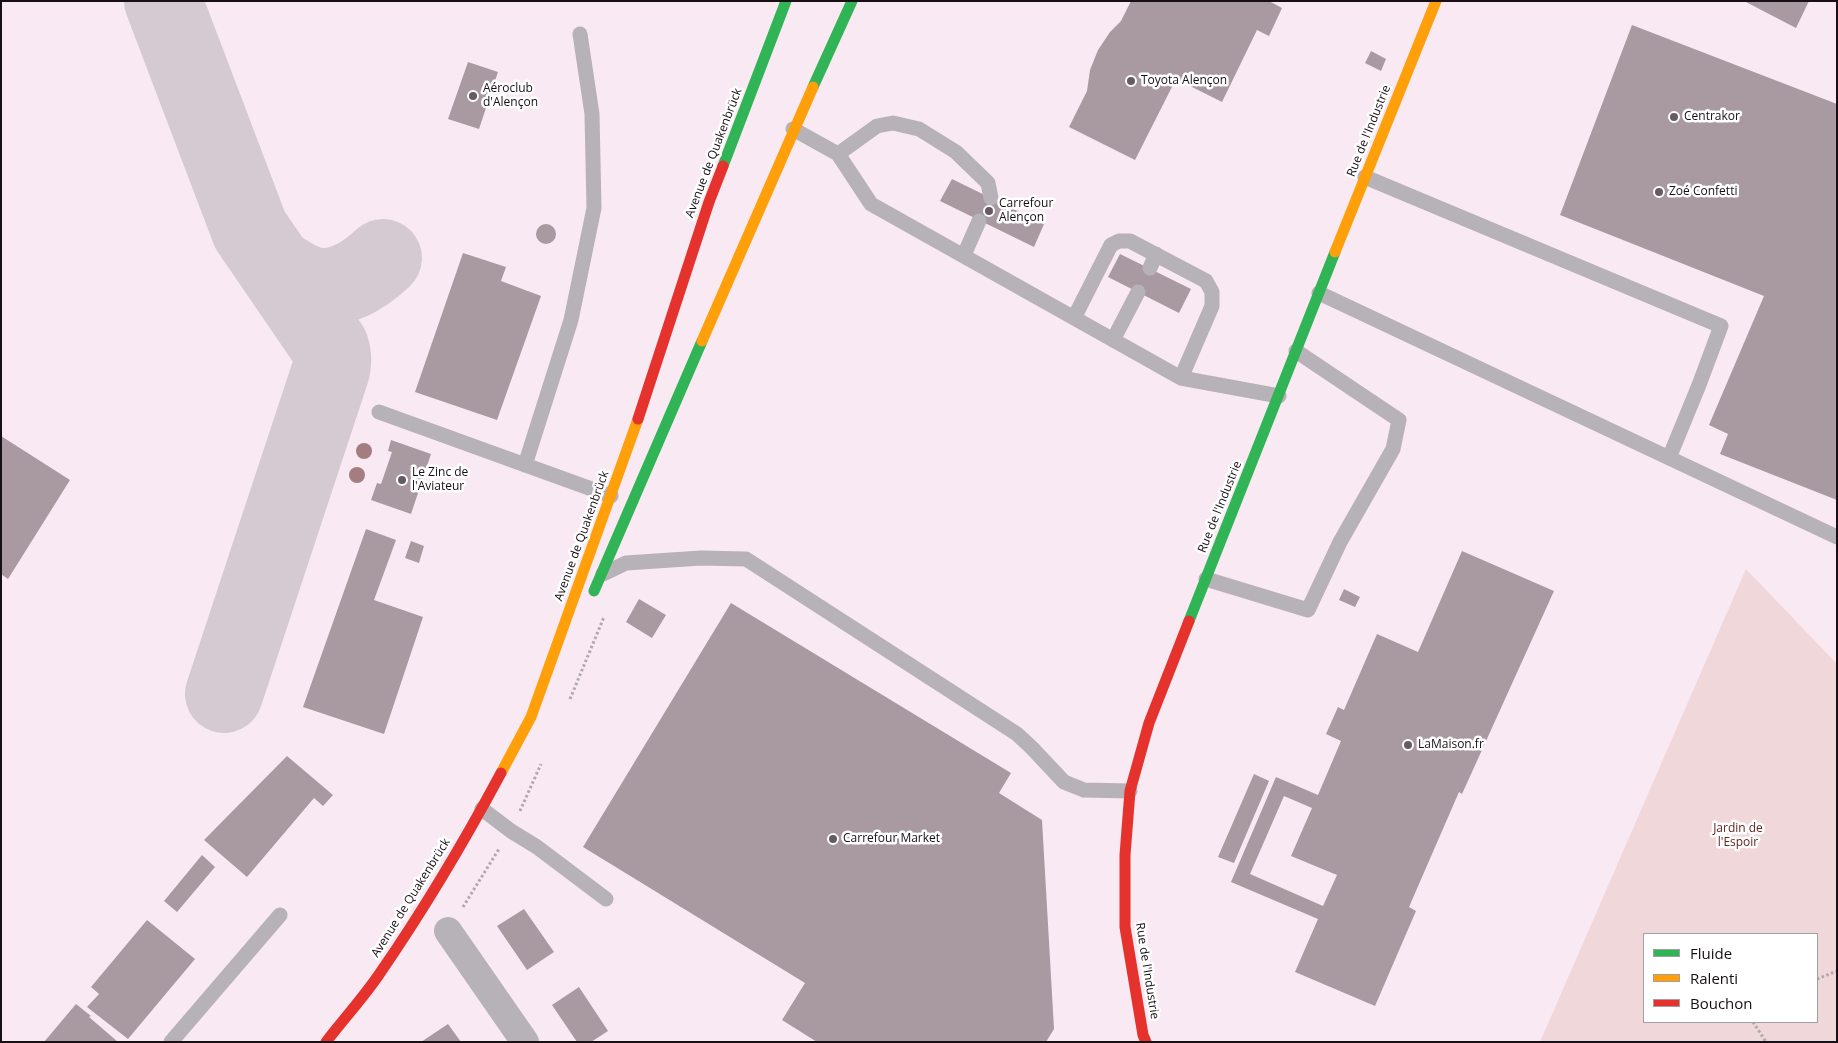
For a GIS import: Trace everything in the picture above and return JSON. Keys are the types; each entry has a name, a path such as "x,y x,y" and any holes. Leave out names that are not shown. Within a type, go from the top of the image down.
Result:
{"street":[{"name":"Avenue de Quakenbrück","path":"326,1042 377,977 419,914 482,809 531,717 631,440 709,202 786,1"},
{"path":"588,602 602,575 793,129 852,1"},
{"name":"Rue de l'Industrie","path":"1146,1042 1143,1035 1125,928 1125,855 1130,791 1149,723 1436,1"},
{"path":"531,717 575,628"},
{"path":"448,931 524,1042"}],"lane":[{"path":"525,465 571,320 594,208 592,114 580,34"},
{"path":"838,154 877,126 893,124 919,129 956,152 988,183 991,198"},
{"path":"793,129 838,154 872,204 1181,378 1278,396"},
{"path":"1365,177 1722,326 1669,458"},
{"path":"964,256 980,221"},
{"path":"1074,318 1111,245 1119,240 1130,240 1153,261 1206,282 1212,292 1212,306 1181,378"},
{"path":"1114,340 1138,292"},
{"path":"1319,292 1837,537"},
{"path":"1206,579 1308,610 1340,542 1393,449 1399,420 1296,351"},
{"path":"379,412 611,496"},
{"path":"602,575 626,563 701,558 746,559 1017,734 1064,782 1084,790 1130,791"},
{"path":"482,809 511,831 537,846 606,898"},
{"path":"171,1042 280,915"}],"path":[{"path":"1818,979 1837,971"},
{"path":"1754,1023 1766,1042"}],"green space":[{"name":"Jardin de l'Espoir","path":"1746,569 1837,664 1837,1042 1540,1042"}],"building":[{"name":"Toyota Alençon","path":"1131,1 1269,1 1282,8 1269,36 1257,30 1222,102 1176,79 1135,160 1069,127 1087,91 1090,70 1098,50 1110,32 1121,21"},
{"path":"1744,1 1809,1 1796,28"},
{"path":"1632,25 1837,104 1837,500 1720,454 1728,434 1709,425 1764,296 1560,215"},
{"path":"1371,51 1386,59 1381,71 1365,63"},
{"name":"Aéroclub d'Alençon","path":"468,62 498,72 479,129 448,119"},
{"name":"Carrefour Alençon","path":"952,179 1044,224 1034,247 940,201"},
{"path":"546,224 553,227 556,234 553,241 546,244 539,241 536,234 539,227"},
{"path":"463,253 506,267 501,281 541,296 497,420 415,392"},
{"path":"1120,254 1191,289 1179,313 1108,277"},
{"path":"1,436 70,480 8,579 1,574"},
{"path":"391,440 431,454 411,514 371,500 377,483 381,484 392,452 388,451"},
{"path":"366,529 396,540 374,600 423,617 384,734 303,707"},
{"path":"411,541 424,546 419,563 405,558"},
{"path":"1462,551 1554,591 1462,794 1459,792 1409,907 1416,911 1375,1006 1295,972 1318,919 1231,882 1276,777 1318,795 1341,741 1326,734 1338,707 1344,710 1377,634 1418,652","holes":["1284,796 1312,808 1291,856 1337,875 1323,906 1250,874"]},
{"path":"1344,589 1360,597 1355,607 1339,600"},
{"path":"639,599 666,615 652,638 626,622"},
{"path":"731,603 1011,773 999,793 1042,820 1054,1029 1046,1042 817,1042 782,1020 805,983 583,847"},
{"path":"287,756 333,795 323,806 314,798 247,877 204,840"},
{"path":"1254,774 1269,781 1234,863 1218,857"},
{"path":"202,855 215,867 177,912 164,901"},
{"path":"524,909 554,952 527,970 497,926"},
{"path":"147,920 195,959 128,1039 87,1007 99,994 91,987"},
{"path":"579,987 608,1031 591,1042 577,1042 552,1005"},
{"path":"76,1004 91,1016 89,1017 118,1042 44,1042"},
{"path":"448,1024 461,1042 421,1042"}],"taxiway":[{"path":"163,1 250,230 330,347 332,356 331,370 224,694"},
{"path":"276,267 304,283 323,287 348,282 370,269 383,258"}],"traffic: fast":[{"path":"723,166 786,1"},
{"path":"813,87 852,1"},
{"path":"1189,621 1335,252"},
{"path":"594,591 702,341"}],"traffic: slow":[{"path":"1335,252 1436,1"},
{"path":"702,341 813,87"},
{"path":"501,773 531,717 638,419"}],"traffic: jam":[{"path":"638,419 709,202 723,166"},
{"path":"1146,1042 1143,1035 1125,927 1125,855 1130,791 1149,723 1189,621"},
{"path":"326,1042 372,985 411,927 458,850 501,773"}],"place":[{"name":"Toyota Alençon","path":"1131,81"},
{"name":"Aéroclub d'Alençon","path":"473,96"},
{"name":"Centrakor","path":"1674,117"},
{"name":"Zoé Confetti","path":"1659,192"},
{"name":"Carrefour Alençon","path":"989,211"},
{"name":"Le Zinc de l'Aviateur","path":"402,480"},
{"name":"LaMaison.fr","path":"1408,745"},
{"name":"Carrefour Market","path":"833,839"}]}
